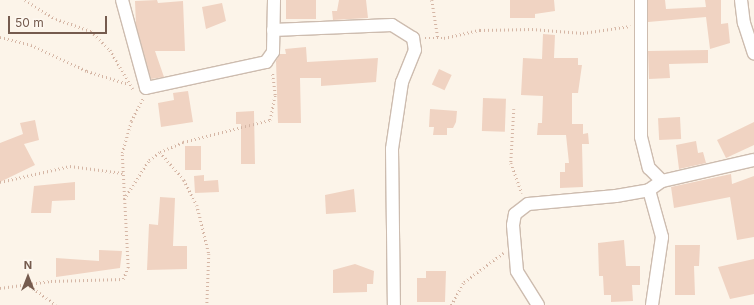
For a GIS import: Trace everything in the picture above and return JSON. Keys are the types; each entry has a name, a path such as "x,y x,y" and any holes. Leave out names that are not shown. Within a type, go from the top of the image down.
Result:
{"street":[{"path":"122,0 146,88 266,62 271,58 274,30 274,0"},
{"path":"640,0 642,24 641,137 649,168 662,181"},
{"path":"741,0 744,23 754,53"},
{"path":"274,30 392,25 412,37 415,50 402,82 392,149 394,305"},
{"path":"538,305 517,271 515,214 528,204 582,201 649,190 662,181 754,160"},
{"path":"649,190 662,237 652,305"}],"path":[{"path":"25,0 56,19 91,31 110,50 128,84 142,101"},
{"path":"432,0 438,38"},
{"path":"412,37 438,38 464,31 532,28 583,33 642,24"},
{"path":"0,38 31,45 86,71 128,84"},
{"path":"124,199 149,160 160,152 183,142 270,120 275,95 271,58"},
{"path":"0,288 30,286 51,281 123,279 128,268 122,152 131,121 142,101 146,88"},
{"path":"514,109 511,163 528,204"},
{"path":"160,152 184,180 197,205 209,254 207,305"},
{"path":"0,182 70,166 123,173"},
{"path":"451,305 464,282 515,244"},
{"path":"30,286 56,305"}],"building":[{"path":"157,0 158,3 183,1 185,51 155,51 164,77 151,79 136,25 135,1"},
{"path":"286,0 316,0 316,19 286,19"},
{"path":"339,0 366,0 368,18 333,20 332,11 337,11"},
{"path":"510,0 554,0 555,11 535,14 535,18 510,18"},
{"path":"648,0 665,0 666,9 706,7 705,0 721,0 721,24 728,23 730,43 710,49 706,17 648,22"},
{"path":"222,3 226,21 206,29 202,7"},
{"path":"543,34 555,35 554,58 578,58 578,65 582,65 578,93 572,93 572,124 583,124 583,134 588,133 589,144 582,144 583,187 560,188 560,172 565,172 565,163 569,163 566,135 537,135 538,123 542,123 543,96 521,95 523,58 542,59"},
{"path":"306,47 307,62 378,58 376,82 321,86 321,78 300,78 301,123 278,123 276,61 280,54 286,54 285,49"},
{"path":"708,50 708,63 669,64 670,78 649,79 648,51"},
{"path":"439,69 452,75 445,90 432,84"},
{"path":"188,91 193,122 161,127 158,103 174,100 173,93"},
{"path":"483,98 506,99 505,132 482,131"},
{"path":"430,109 457,111 456,122 453,128 447,128 447,135 433,135 434,127 429,127"},
{"path":"254,111 255,164 241,164 241,124 236,124 236,112"},
{"path":"680,117 681,139 659,140 658,118"},
{"path":"35,120 39,140 24,144 35,165 0,182 0,143 23,134 20,123"},
{"path":"754,122 754,145 726,158 717,140"},
{"path":"696,141 698,153 703,152 706,163 679,169 676,145"},
{"path":"185,146 201,146 201,170 185,170"},
{"path":"731,174 732,184 754,176 754,237 737,240 730,197 674,208 671,187"},
{"path":"204,175 204,181 218,180 219,192 195,193 194,176"},
{"path":"75,182 75,200 52,201 51,213 31,213 34,186"},
{"path":"354,189 356,212 326,214 325,195"},
{"path":"160,197 175,198 173,246 187,246 187,269 147,270 149,224 158,225"},
{"path":"624,240 626,266 640,266 640,285 632,285 633,301 611,302 611,295 604,295 603,276 599,276 598,243"},
{"path":"675,245 700,245 699,266 694,266 695,295 675,295"},
{"path":"99,250 122,251 120,268 56,277 56,258 99,261"},
{"path":"754,259 754,294 730,299 718,267"},
{"path":"355,264 374,271 373,284 367,284 367,292 333,293 333,270"},
{"path":"426,271 446,271 445,302 417,302 417,278 426,278"}]}
